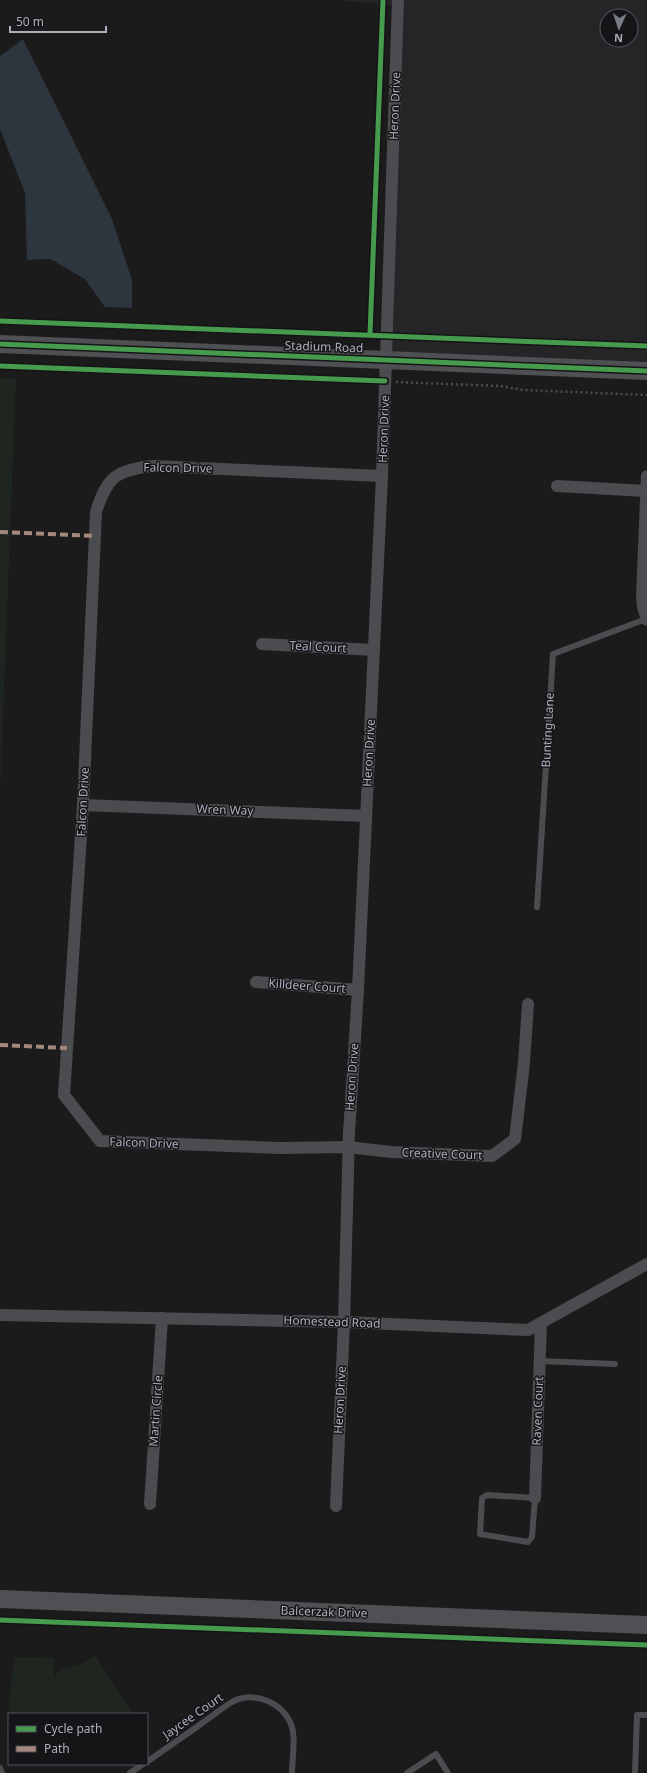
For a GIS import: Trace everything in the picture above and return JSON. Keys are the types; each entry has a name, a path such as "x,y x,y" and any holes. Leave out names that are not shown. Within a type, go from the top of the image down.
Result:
{"street":[{"name":"Heron Drive","path":"336,1506 344,1322 348,1147 358,990 382,476 398,0"},
{"name":"Stadium Road","path":"0,344 647,371"},
{"name":"Falcon Drive","path":"348,1147 279,1148 100,1141 64,1095 83,804 96,512 102,492 112,478 132,468 152,466 382,476"},
{"name":"Bunting Lane","path":"647,476 645,569 642,602 647,619"},
{"path":"557,486 647,491"},
{"name":"Teal Court","path":"262,644 374,650"},
{"name":"Wren Way","path":"83,804 366,816"},
{"name":"Killdeer Court","path":"256,982 358,990"},
{"name":"Creative Court","path":"348,1147 391,1152 492,1156 514,1139 524,1063 528,1004"},
{"name":"Homestead Road","path":"0,1316 344,1322 528,1330 647,1264"},
{"name":"Martin Circle","path":"150,1504 162,1318"},
{"name":"Raven Court","path":"535,1498 541,1323"},
{"name":"Balcerzak Drive","path":"0,1599 647,1625"}],"lane":[{"name":"Bunting Lane","path":"537,907 553,654 647,619"},
{"path":"540,1361 615,1364"},
{"path":"487,1495 535,1498 532,1537 528,1542 480,1534 482,1498 487,1495"},
{"name":"Jaycee Court","path":"148,1761 233,1702 254,1698 275,1704 288,1718 292,1728 293,1738 292,1773"},
{"path":"635,1773 637,1715 647,1715"},
{"path":"407,1773 436,1754 448,1773"},
{"path":"130,1773 142,1765"},
{"path":"0,1768 2,1773"}],"path":[{"path":"385,381 500,386 523,390 647,395"}],"shaded area":[{"path":"338,0 647,0 647,377 386,359 398,6"},
{"path":"23,39 112,219 132,280 132,308 105,307 85,279 50,259 27,260 25,193 0,129 0,56"},
{"path":"0,378 16,379 0,792"},
{"path":"96,1656 132,1713 8,1713 14,1657 54,1658 54,1679 60,1669 79,1665"},
{"path":"8,1716 8,1745 7,1726"}],"marked path":[{"path":"0,532 95,536"},
{"path":"0,1045 67,1048"}],"cycle path":[{"path":"370,334 383,0"},
{"path":"0,321 647,346"},
{"path":"0,344 647,371"},
{"path":"0,366 385,381"},
{"path":"0,1620 647,1645"}]}
